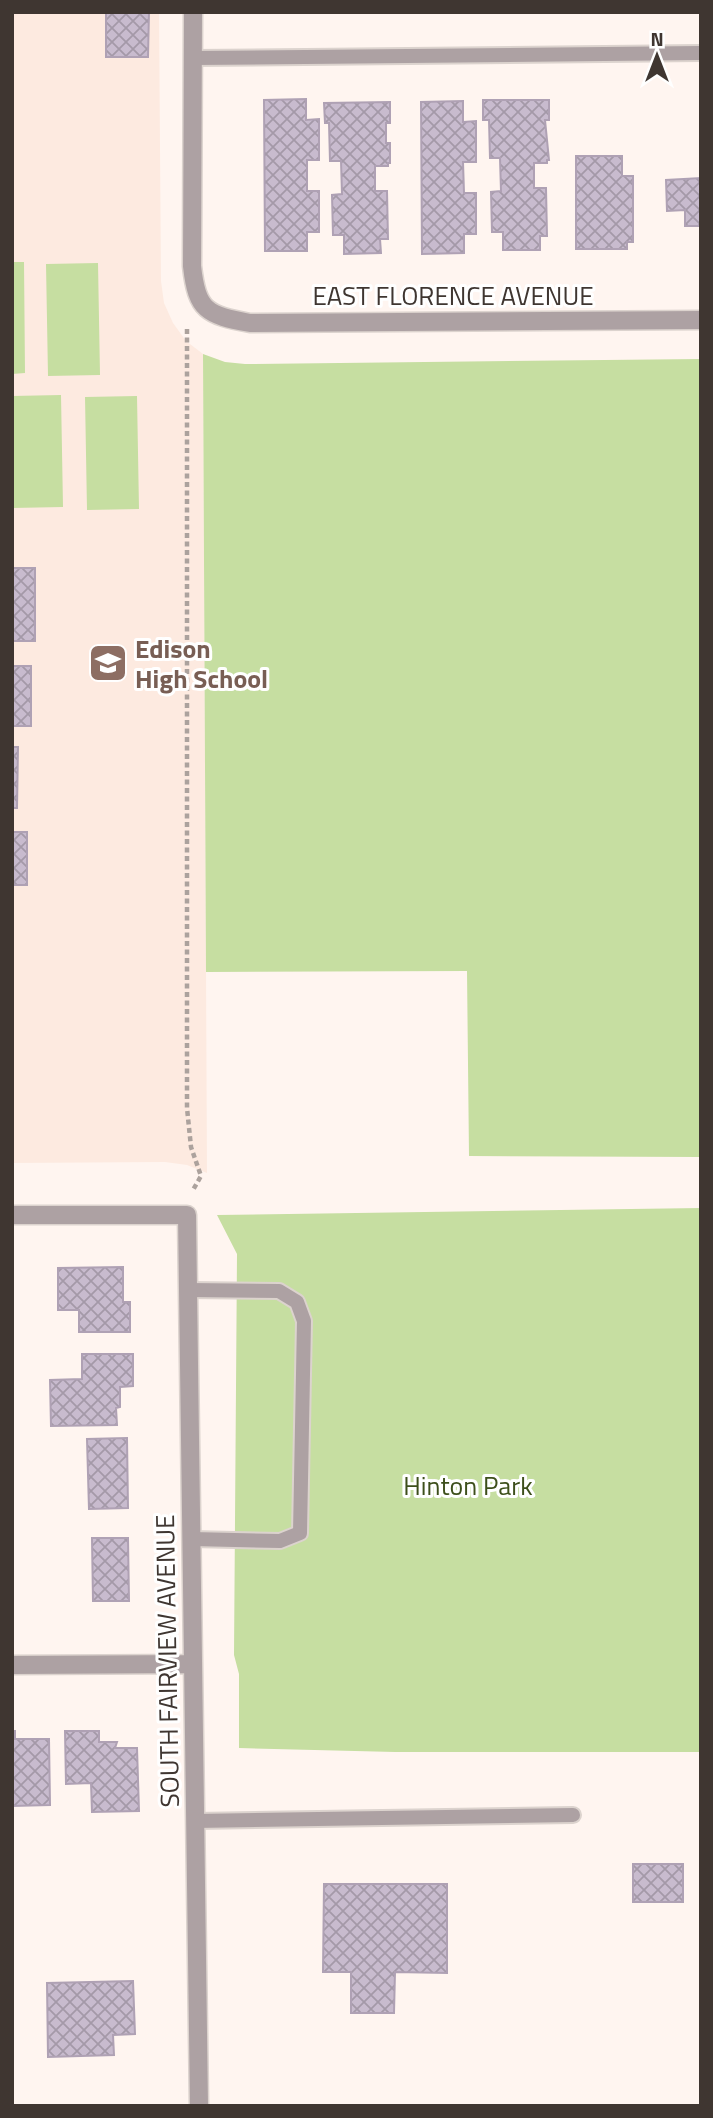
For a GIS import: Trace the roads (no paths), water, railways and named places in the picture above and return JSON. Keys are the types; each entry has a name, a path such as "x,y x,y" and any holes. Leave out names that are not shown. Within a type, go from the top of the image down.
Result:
{"street":[{"path":"193,12 193,58"},
{"name":"EAST FLORENCE AVENUE","path":"193,58 192,266 195,293 207,310 226,319 250,323 701,320"},
{"name":"SOUTH FAIRVIEW AVENUE","path":"12,1215 187,1215 199,2106"},
{"path":"12,1665 193,1664"}],"lane":[{"path":"193,58 701,53"},
{"path":"188,1290 279,1291 297,1302 304,1321 300,1534 280,1541 192,1539"},
{"path":"195,1821 573,1815"}],"place":[{"name":"Edison High School","path":"108,663"}],"park label":[{"name":"Hinton Park","path":"468,1485"}]}
